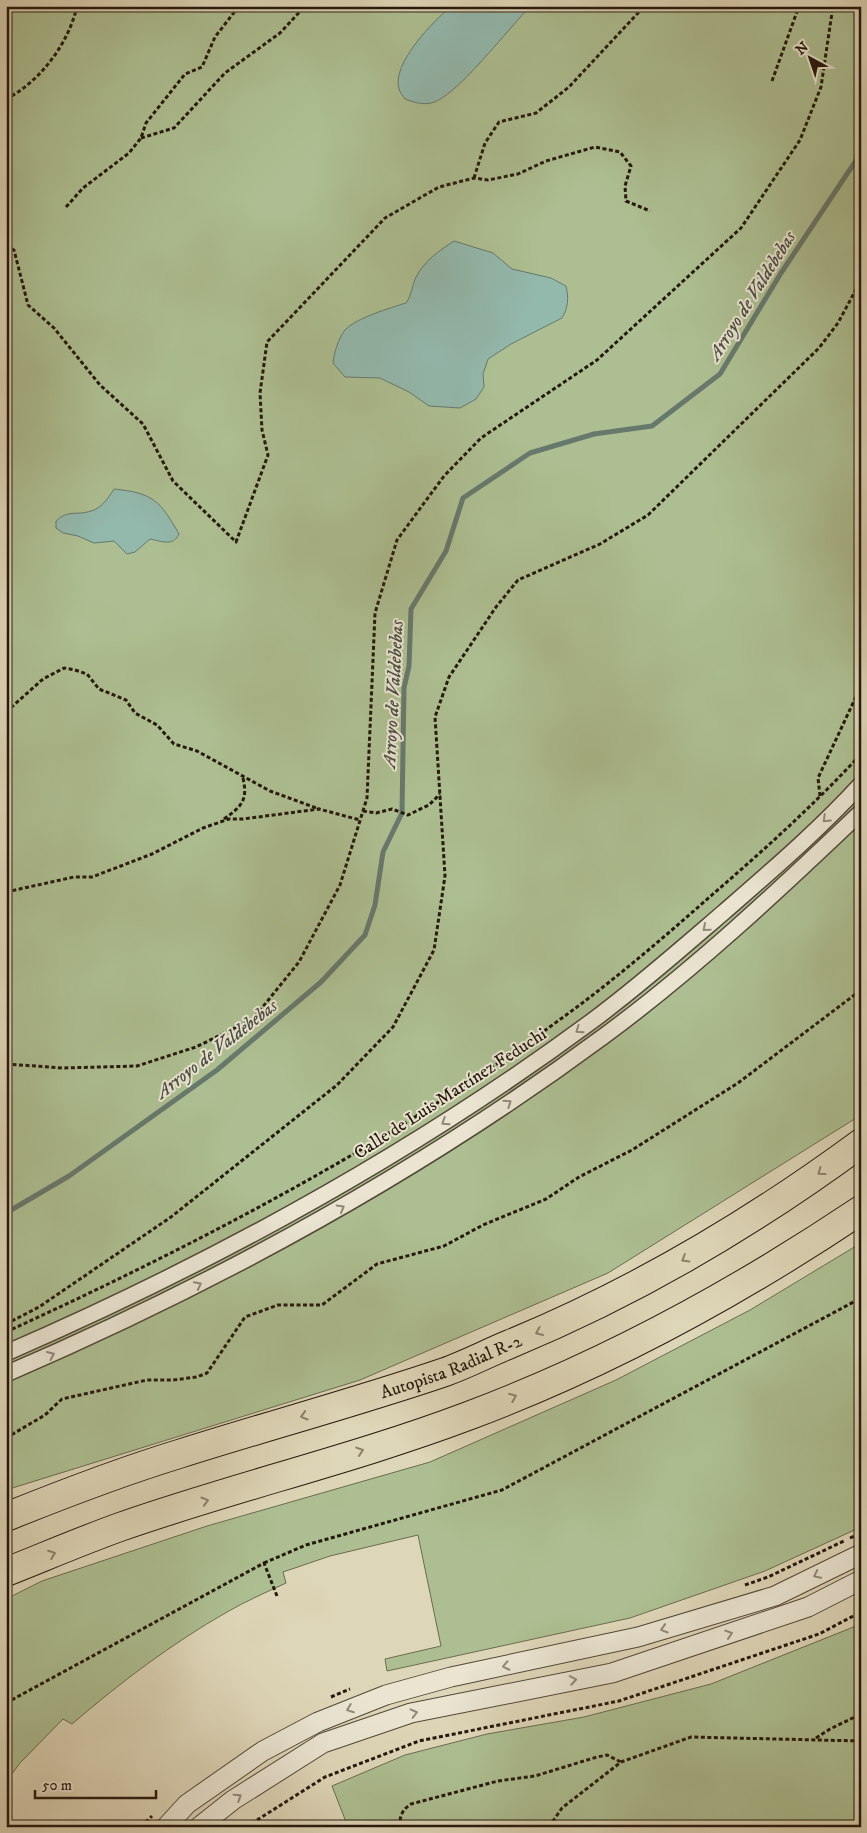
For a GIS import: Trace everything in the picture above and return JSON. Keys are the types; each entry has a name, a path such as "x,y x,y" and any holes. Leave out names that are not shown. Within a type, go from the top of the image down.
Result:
{"highway":[{"name":"Autopista Radial R-2","path":"6,1518 62,1494 177,1454 339,1406 446,1371 570,1319 687,1258 800,1187 861,1143"},
{"path":"6,1572 119,1528 466,1416 587,1367 719,1298 786,1260 861,1210"}],"street":[{"name":"Calle de Luis Martínez Feduchi","path":"6,1353 96,1314 300,1209 401,1150 487,1094 593,1020 680,950 771,871 861,784"},
{"path":"6,1374 104,1331 310,1226 411,1167 498,1110 605,1036 692,965 784,886 861,812"},
{"path":"166,1827 187,1804 263,1751 318,1722 386,1695 451,1677 638,1637 765,1598 861,1554"},
{"path":"199,1827 233,1800 323,1743 411,1713 612,1673 808,1607 861,1580"}],"path":[{"path":"6,99 22,91 47,64 73,24 77,6"},
{"path":"66,207 83,188 129,153 141,138 146,124 185,74 202,67 215,37 240,6"},
{"path":"141,138 174,128 225,73 280,33 305,6"},
{"path":"474,178 485,143 498,122 536,113 569,88 638,13 649,6"},
{"path":"772,81 799,6"},
{"path":"6,1064 63,1068 137,1066 196,1046 253,1018 299,962 340,885 367,798 375,613 397,540 444,476 481,438 597,360 741,228 800,140 821,87 834,6"},
{"path":"6,246 14,250 28,305 54,328 100,385 143,424 173,481 236,542 268,455 262,430 260,393 267,342 385,218 439,187 474,178 488,180 518,174 546,161 595,147 620,152 632,166 625,186 626,201 650,211"},
{"path":"6,1324 38,1307 172,1217 337,1085 393,1027 434,950 445,876 435,717 449,677 496,607 518,580 600,544 648,515 819,348 838,323 861,280"},
{"path":"6,712 44,679 64,668 75,670 87,674 99,689 126,700 135,713 157,725 174,744 197,751 243,778 270,791 319,809 360,820"},
{"path":"820,796 818,778 861,686"},
{"path":"6,1332 104,1287 291,1191 391,1133 476,1077 581,1004 667,935 757,856 861,754"},
{"path":"222,821 238,809 246,793 243,778"},
{"path":"363,811 376,813 392,809 408,816 429,805 440,794"},
{"path":"6,892 74,877 92,877 152,854 222,821 319,809"},
{"path":"6,1438 45,1415 62,1399 147,1380 189,1378 207,1373 245,1317 278,1305 322,1305 377,1264 444,1246 483,1225 546,1199 579,1177 632,1150 738,1083 861,990"},
{"path":"6,1703 264,1563 306,1545 502,1490 861,1298"},
{"path":"264,1563 277,1596"},
{"path":"246,1827 325,1777 419,1741 619,1701 819,1634 861,1612"},
{"path":"816,1739 830,1729 861,1714"},
{"path":"548,1827 562,1808 621,1762 691,1737 861,1741"},
{"path":"400,1827 401,1816 405,1808 411,1804 498,1781 535,1776 607,1755 621,1762"}],"green space":[{"path":"6,6 861,6 861,1115 608,1273 360,1380 6,1490"},
{"path":"861,1243 861,1527 765,1571 630,1618 387,1671 385,1659 441,1646 418,1535 330,1556 283,1572 286,1583 234,1608 166,1650 72,1724 63,1719 20,1763 6,1782 6,1599 42,1581 207,1526 430,1462 616,1380 750,1310"},
{"path":"861,1624 861,1827 348,1827 332,1786 405,1755 487,1734 584,1717 711,1684"}],"water":[{"path":"452,6 531,6 468,76 441,99 424,104 405,99 399,89 398,79 401,67 425,32"},
{"path":"454,241 493,253 512,269 551,278 566,286 567,303 562,318 511,344 488,359 483,374 484,387 476,399 460,408 429,406 409,392 380,378 345,377 333,363 337,346 345,330 357,321 406,303 410,297 416,277 424,266 438,252"},
{"path":"114,489 147,496 161,506 179,534 170,542 150,539 135,552 127,554 114,541 94,543 78,536 63,533 56,528 56,521 65,515 98,508"}],"waterway":[{"name":"Arroyo de Valdebebas","path":"6,1213 69,1176 217,1070 321,982 365,935 375,905 383,852 402,813 404,688 409,666 411,609 446,551 463,498 530,453 594,434 652,426 720,374 781,273 861,153"}]}
